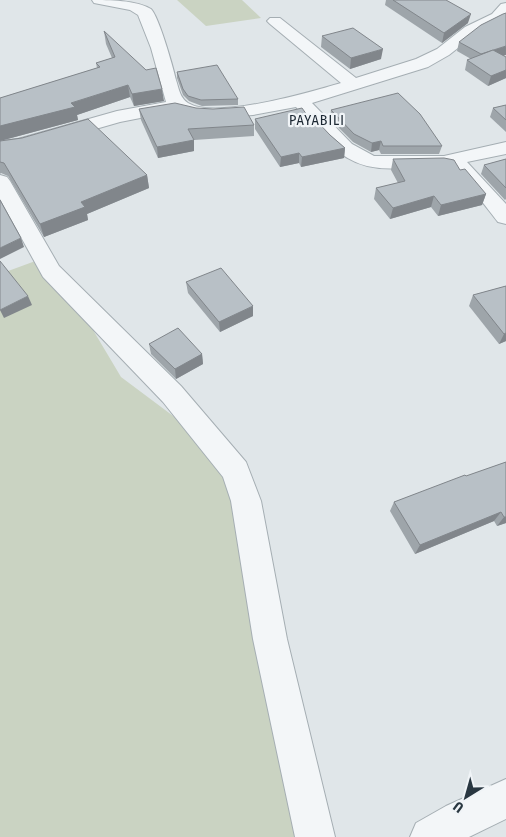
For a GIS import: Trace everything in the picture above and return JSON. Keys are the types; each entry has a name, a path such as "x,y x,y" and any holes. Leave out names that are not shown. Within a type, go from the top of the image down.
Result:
{"street":[{"path":"99,0 134,6 145,12 177,106"},
{"path":"1,150 42,140 117,117 177,106 194,112 214,113 300,101 354,85 432,58 471,30 497,17 506,7"},
{"path":"275,21 354,85"},
{"path":"300,101 348,151 374,162 446,161 506,148"},
{"path":"446,161 462,167 506,217"},
{"path":"0,181 51,271 172,394 236,471 246,501 270,639 315,837"},
{"path":"430,837 460,820 506,799"}],"green space":[{"path":"177,0 242,0 261,18 206,26"},
{"path":"49,256 121,377 228,457 301,837 0,837 0,274"}],"building":[{"path":"393,0 446,0 471,14 444,33"},
{"path":"506,13 506,46 481,54 459,42 481,25"},
{"path":"353,28 383,49 351,58 322,36"},
{"path":"104,31 146,70 156,68 162,89 132,94 128,85 71,103 75,107 0,126 0,98 100,67 96,63 115,57"},
{"path":"493,50 506,57 506,70 491,76 467,60"},
{"path":"217,65 238,99 201,100 188,96 183,89 177,72"},
{"path":"398,93 420,114 442,146 383,146 381,141 372,143 354,134 331,110"},
{"path":"175,103 196,108 213,109 244,107 254,125 188,129 194,140 157,147 139,109"},
{"path":"506,105 506,120 493,108"},
{"path":"302,108 307,115 310,114 345,148 302,157 299,153 281,157 255,119"},
{"path":"88,119 147,175 81,202 85,207 40,224 4,163 0,162 0,141 22,138"},
{"path":"444,158 454,160 460,170 465,169 486,194 441,205 434,196 393,208 376,188 405,181 393,159"},
{"path":"506,159 506,188 484,165"},
{"path":"0,200 21,238 0,248"},
{"path":"0,261 28,296 0,310"},
{"path":"221,268 253,306 219,322 186,282"},
{"path":"506,286 506,333 504,334 473,295"},
{"path":"178,328 202,354 175,369 149,344"},
{"path":"506,462 506,517 501,512 420,545 394,502 465,475"}],"district":[{"name":"PAYABILI","path":"317,120"}]}
